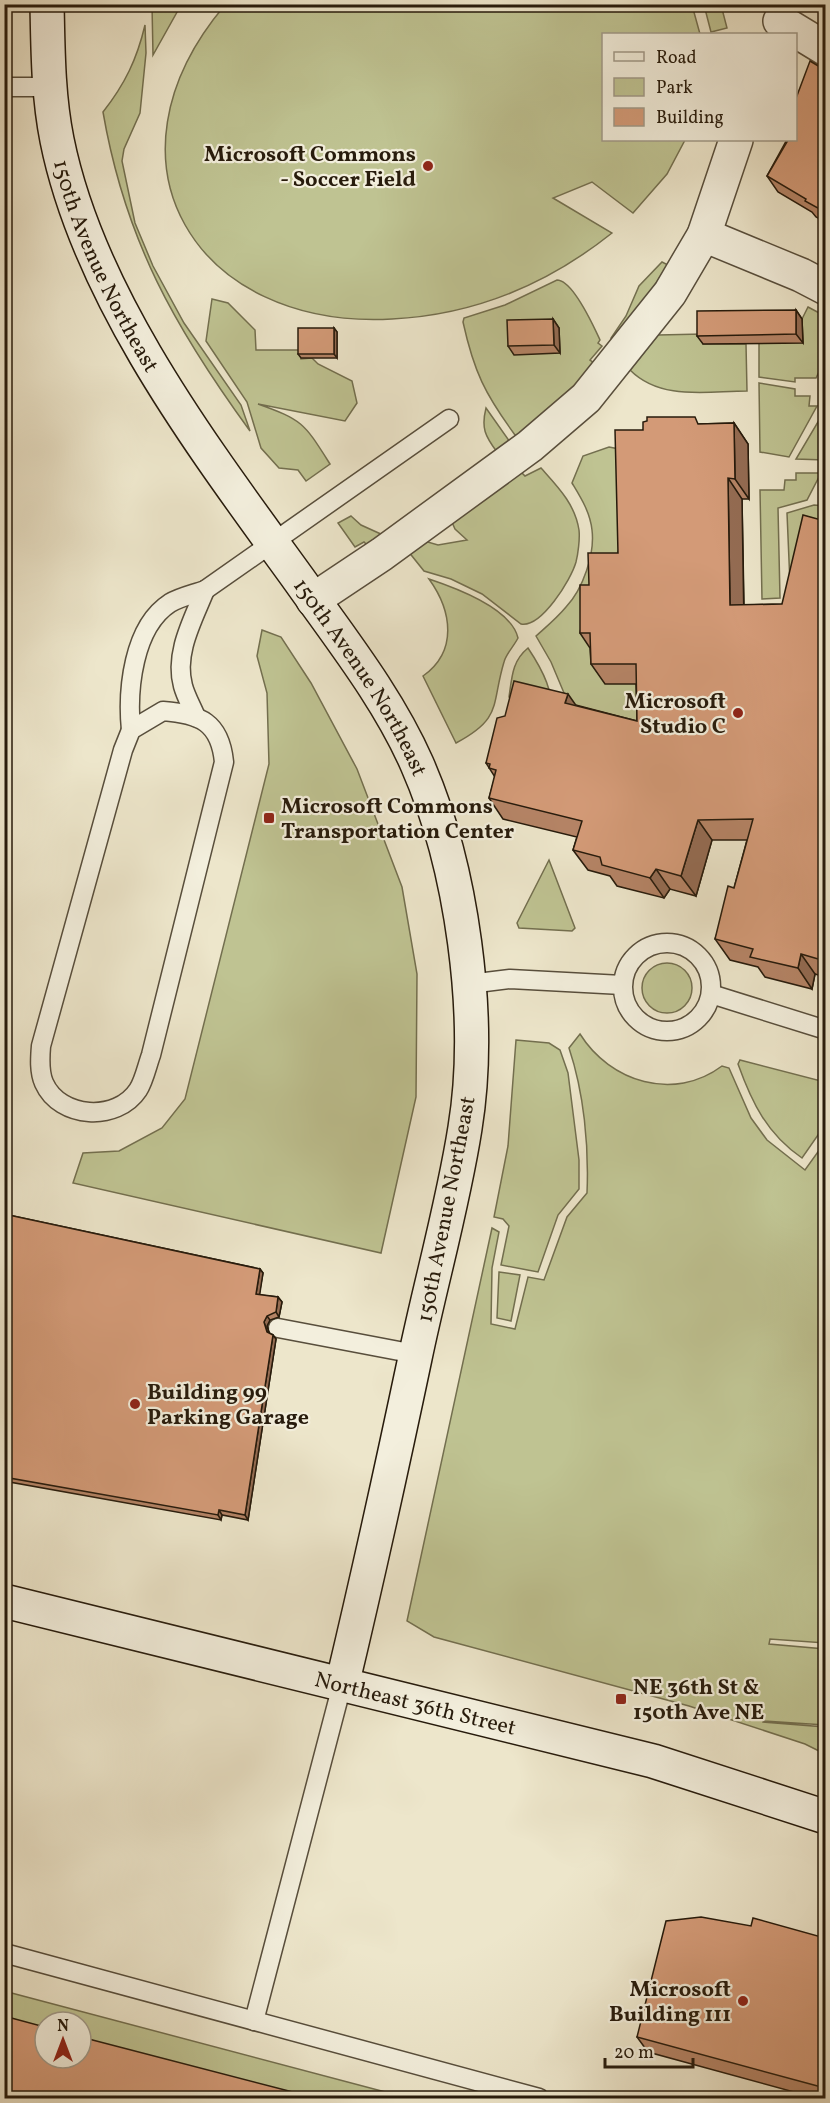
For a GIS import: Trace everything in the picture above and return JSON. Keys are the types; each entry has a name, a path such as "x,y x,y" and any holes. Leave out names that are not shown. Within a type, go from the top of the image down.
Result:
{"street":[{"name":"150th Avenue Northeast","path":"47,4 49,87 58,143 72,195 97,264 155,372 380,696 417,764 441,836 459,903 469,984 471,1057 465,1126 390,1483 342,1685"},
{"path":"776,20 825,49"},
{"path":"313,600 382,554 530,446 586,398 664,301 704,235 736,141"},
{"path":"704,235 801,275 825,288"},
{"name":"Northeast 36th Street","path":"4,1601 653,1761 825,1817"}],"lane":[{"path":"4,87 49,87"},
{"path":"131,730 163,711 196,717 215,729 222,745 224,762 151,1055 139,1089 129,1100 109,1110 78,1111 55,1098 44,1084 40,1066 41,1046 123,750 131,730 129,708 136,661 150,621 171,602 205,590 232,568 273,543 449,419"},
{"path":"196,717 183,685 182,660 187,632 205,590"},
{"path":"672,943 698,955 709,973 711,994 706,1009 697,1021 684,1029 670,1032 655,1030 641,1024 630,1014 624,1000 622,985 625,971 638,954 657,944 672,943"},
{"path":"469,984 510,979 622,985"},
{"path":"711,994 825,1030"},
{"path":"278,1328 416,1354"},
{"path":"254,2021 342,1685"},
{"path":"4,1953 539,2098"}],"green space":[{"path":"152,5 181,5 153,55"},
{"name":"Microsoft Commons - Soccer Field","path":"225,5 692,5 700,33 602,33 602,141 684,141 667,174 633,213 592,182 553,198 612,233 562,267 509,294 452,311 392,319 323,315 265,297 218,266 185,225 168,176 167,122 186,64"},
{"path":"704,5 721,5 727,28 711,32"},
{"path":"145,25 146,53 140,113 124,149 122,161 135,223 153,266 184,323 241,405 250,431 198,356 176,319 139,242 113,158 103,112 129,71"},
{"path":"662,262 668,265 617,343 611,338 626,316 639,286"},
{"path":"557,280 563,282 576,296 600,340 598,343 602,346 590,360 597,365 519,435 515,435 488,394 476,369 467,340 464,318 505,305"},
{"path":"212,299 228,303 255,330 256,350 301,350 301,359 312,358 318,364 352,381 357,403 345,421 258,404 294,419 308,431 330,464 306,481 298,470 279,468 261,448 247,402 206,341"},
{"path":"808,307 825,316 825,359 816,378 795,378 795,382 759,377 759,343 802,319"},
{"path":"703,334 703,344 746,344 747,391 701,393 670,390 642,380 630,370 658,335"},
{"path":"759,383 795,389 795,396 810,396 809,406 817,406 789,457 760,452"},
{"path":"486,408 510,442 497,452 485,431"},
{"path":"825,410 825,460 796,459"},
{"path":"609,447 629,451 651,684 651,741 572,712 551,662 536,636 572,600 586,571 592,550 591,523 585,505 572,483 583,456"},
{"path":"541,468 565,496 574,512 579,530 578,551 573,570 562,591 537,619 521,624 482,594 451,579 424,571 408,551 421,540 438,545 467,540 455,529 451,520 520,471 525,476"},
{"path":"796,473 821,473 807,500 778,508 780,598 762,599 760,490 784,490 785,480 796,480"},
{"path":"814,505 825,506 825,558 791,607 787,513"},
{"path":"351,516 361,525 383,535 368,546 364,542 355,547 338,523"},
{"path":"429,579 467,594 494,609 505,617 518,638 505,659 493,709 488,718 482,726 456,743 423,676 442,655 448,630 443,604"},
{"path":"262,630 281,637 311,683 357,769 402,887 417,974 416,1097 381,1253 73,1183 83,1153 119,1151 162,1128 185,1099 269,764 267,693 257,656"},
{"path":"528,648 550,692 550,707 509,697 516,664"},
{"path":"549,860 575,928 572,931 519,928 517,923"},
{"path":"667,963 676,965 687,974 692,988 690,997 681,1008 667,1013 658,1011 647,1002 642,988 644,979 653,968"},
{"path":"580,1034 593,1051 608,1064 625,1075 644,1082 684,1083 703,1077 722,1066 729,1068 751,1118 767,1140 805,1170 825,1142 825,1643 770,1639 769,1644 825,1649 825,1725 764,1721 764,1714 763,1722 825,1727 825,1754 805,1744 689,1706 434,1637 407,1621 492,1228 499,1232 492,1268 491,1324 515,1329 528,1277 544,1280 567,1217 587,1193 584,1120 569,1048"},
{"path":"516,1040 549,1043 560,1050 568,1073 579,1160 579,1189 558,1215 538,1272 501,1265 509,1226 503,1219 494,1217 508,1146"},
{"path":"740,1060 825,1082 825,1125 802,1158 779,1139 762,1117 743,1078 738,1064"},
{"path":"499,1272 520,1275 511,1321 497,1318"},
{"path":"4,1991 76,2010 33,2010 33,2037 5,2029"},
{"path":"93,2015 408,2098 261,2098 93,2053"}],"building":[{"path":"810,61 825,70 825,212 767,176 787,141 797,141 797,96"},
{"path":"796,310 796,334 697,336 697,311"},
{"path":"553,319 554,345 508,346 507,320"},
{"path":"298,328 334,328 334,354 298,354"},
{"name":"Microsoft Studio C","path":"647,417 695,417 698,424 734,423 735,479 728,478 730,605 782,604 803,515 825,521 825,961 801,954 798,968 750,957 753,949 715,939 728,886 734,888 753,819 698,820 681,876 656,869 650,878 602,865 600,857 573,850 582,821 489,798 496,770 489,768 490,764 486,763 497,718 505,716 514,681 568,694 565,703 637,721 636,664 591,664 590,633 580,633 580,585 589,585 588,553 618,553 615,430 643,430 643,422 647,421"},
{"name":"Building 99 Parking Garage","path":"4,1214 260,1269 256,1294 278,1297 276,1312 267,1316 264,1322 267,1332 273,1335 245,1515 219,1510 218,1515 4,1477"},
{"name":"Microsoft Building 111","path":"701,1917 751,1926 753,1918 825,1938 825,2088 637,2037 666,1921"},
{"path":"4,2016 33,2024 33,2070 93,2070 93,2040 316,2098 4,2098"}],"place":[{"name":"Microsoft Commons - Soccer Field","path":"428,166"},
{"name":"Microsoft Studio C","path":"738,713"},
{"name":"Microsoft Commons Transportation Center","path":"269,818"},
{"name":"Building 99 Parking Garage","path":"135,1404"},
{"name":"NE 36th St & 150th Ave NE","path":"621,1699"},
{"name":"Microsoft Building 111","path":"743,2001"}]}
